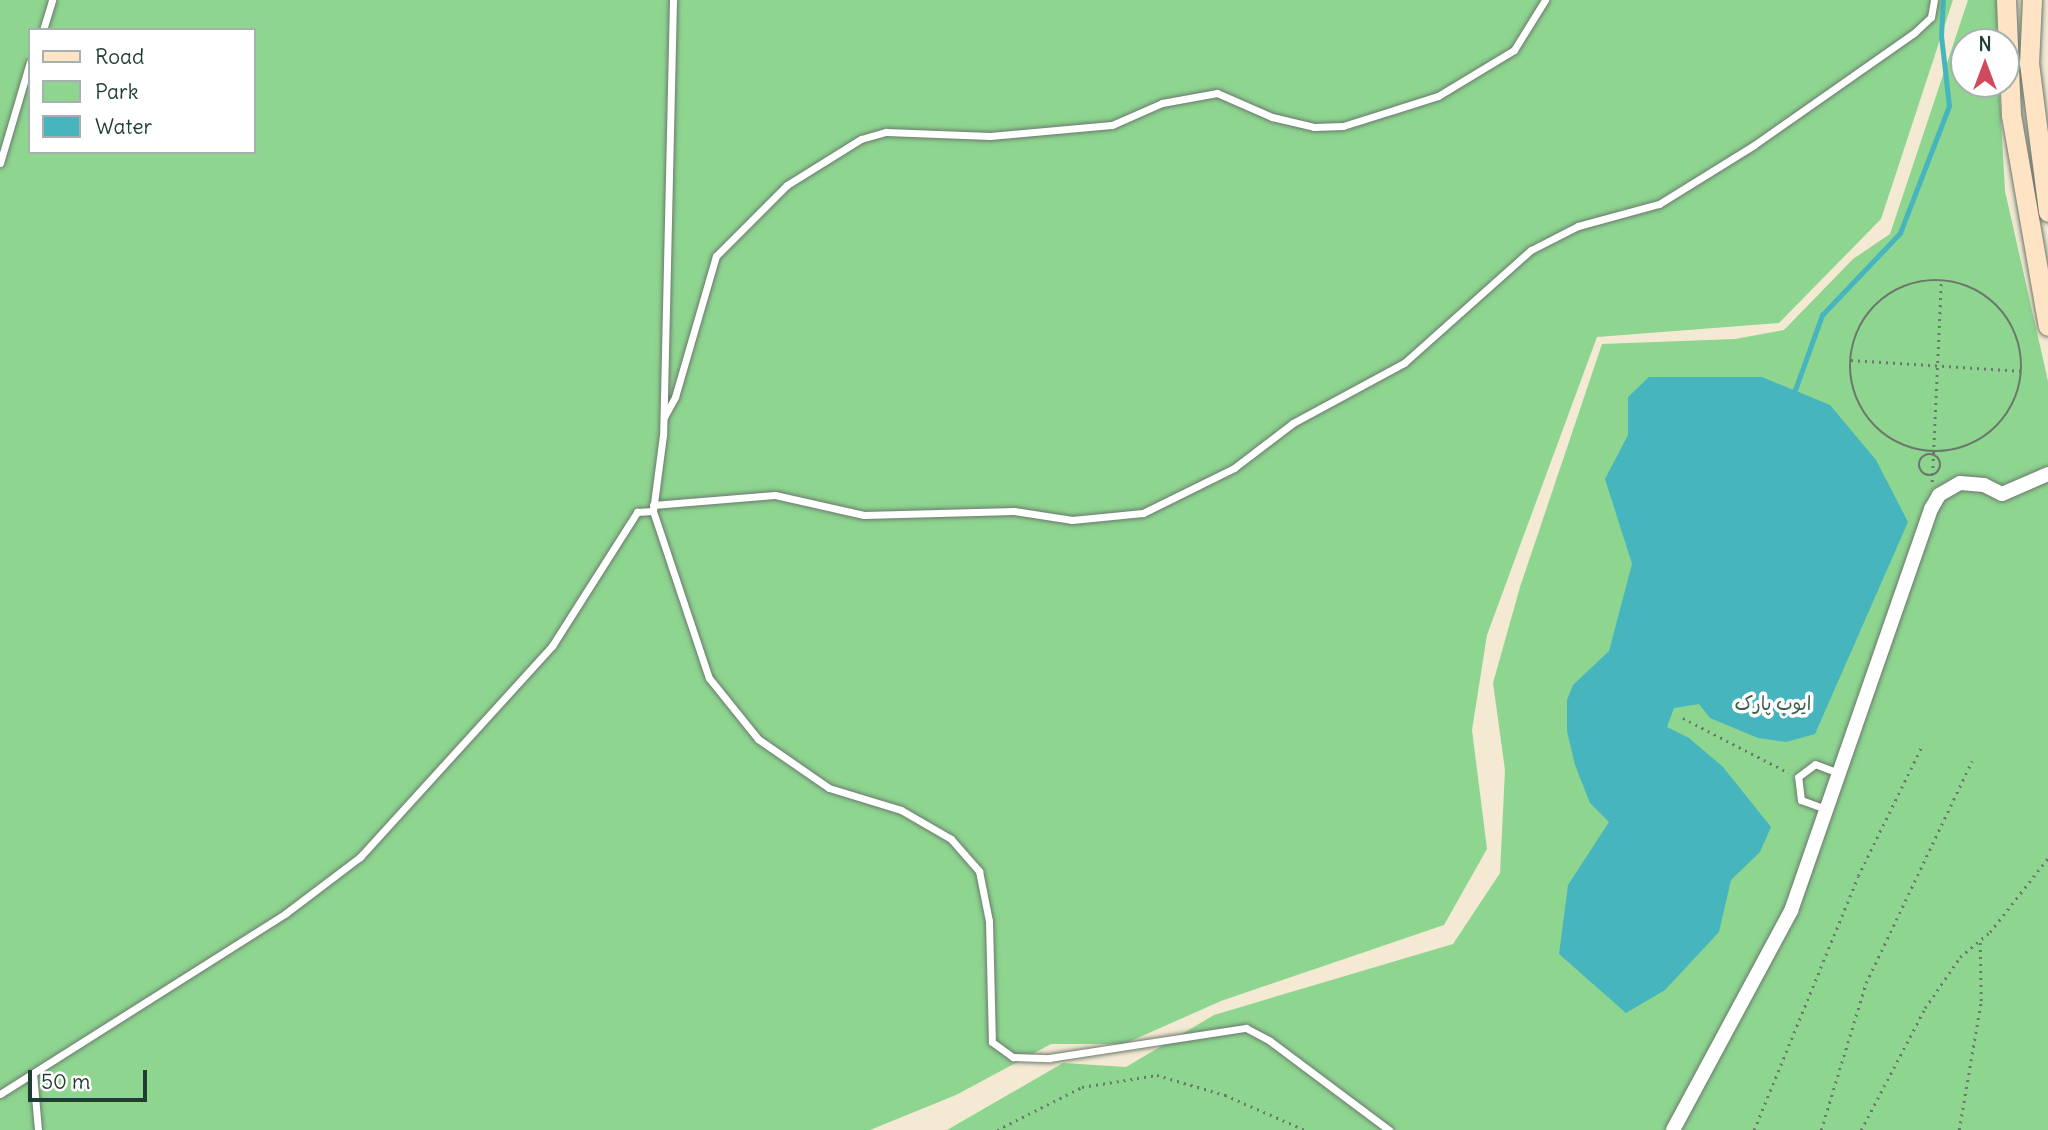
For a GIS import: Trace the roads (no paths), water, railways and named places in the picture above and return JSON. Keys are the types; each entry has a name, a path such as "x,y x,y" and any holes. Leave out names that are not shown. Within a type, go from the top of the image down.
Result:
{"main road":[{"path":"2006,0 2011,115 2048,326"},
{"path":"2032,0 2029,63 2048,212"}],"street":[{"path":"1673,1130 1791,911 1823,808 1940,495 1960,483 1973,482 2011,493 2048,474"}],"lane":[{"path":"44,28 52,0"},
{"path":"673,0 664,417 653,508 709,678 758,739 829,789 901,810 951,839 979,871 989,921 992,1042 1013,1058 1049,1058 1246,1028 1270,1041 1389,1130"},
{"path":"664,417 676,397 716,256 787,185 861,139 886,132 990,136 1112,125 1162,103 1217,93 1272,117 1314,127 1343,126 1438,96 1514,50 1545,0"},
{"path":"0,1094 286,913 360,857 552,646 637,512 775,495 864,515 1014,511 1072,520 1143,513 1234,468 1293,423 1404,363 1531,250 1578,226 1659,204 1754,145 1914,33 1931,17 1934,0"},
{"path":"0,163 28,69"},
{"path":"1823,808 1801,800 1798,777 1815,764 1836,772"},
{"path":"33,1073 38,1130"}],"water":[{"path":"1649,377 1762,377 1830,405 1876,460 1908,522 1815,734 1786,742 1758,738 1710,718 1699,704 1674,708 1667,727 1689,738 1723,767 1771,827 1760,852 1731,880 1719,932 1665,990 1626,1013 1559,954 1568,885 1609,822 1590,803 1575,765 1567,731 1567,700 1573,685 1609,651 1632,564 1605,479 1628,435 1628,397"}],"waterway":[{"path":"1795,390 1822,315 1900,233 1949,106 1941,36 1943,0"}],"park label":[{"name":"ایوب پارک","path":"1773,704"}]}
